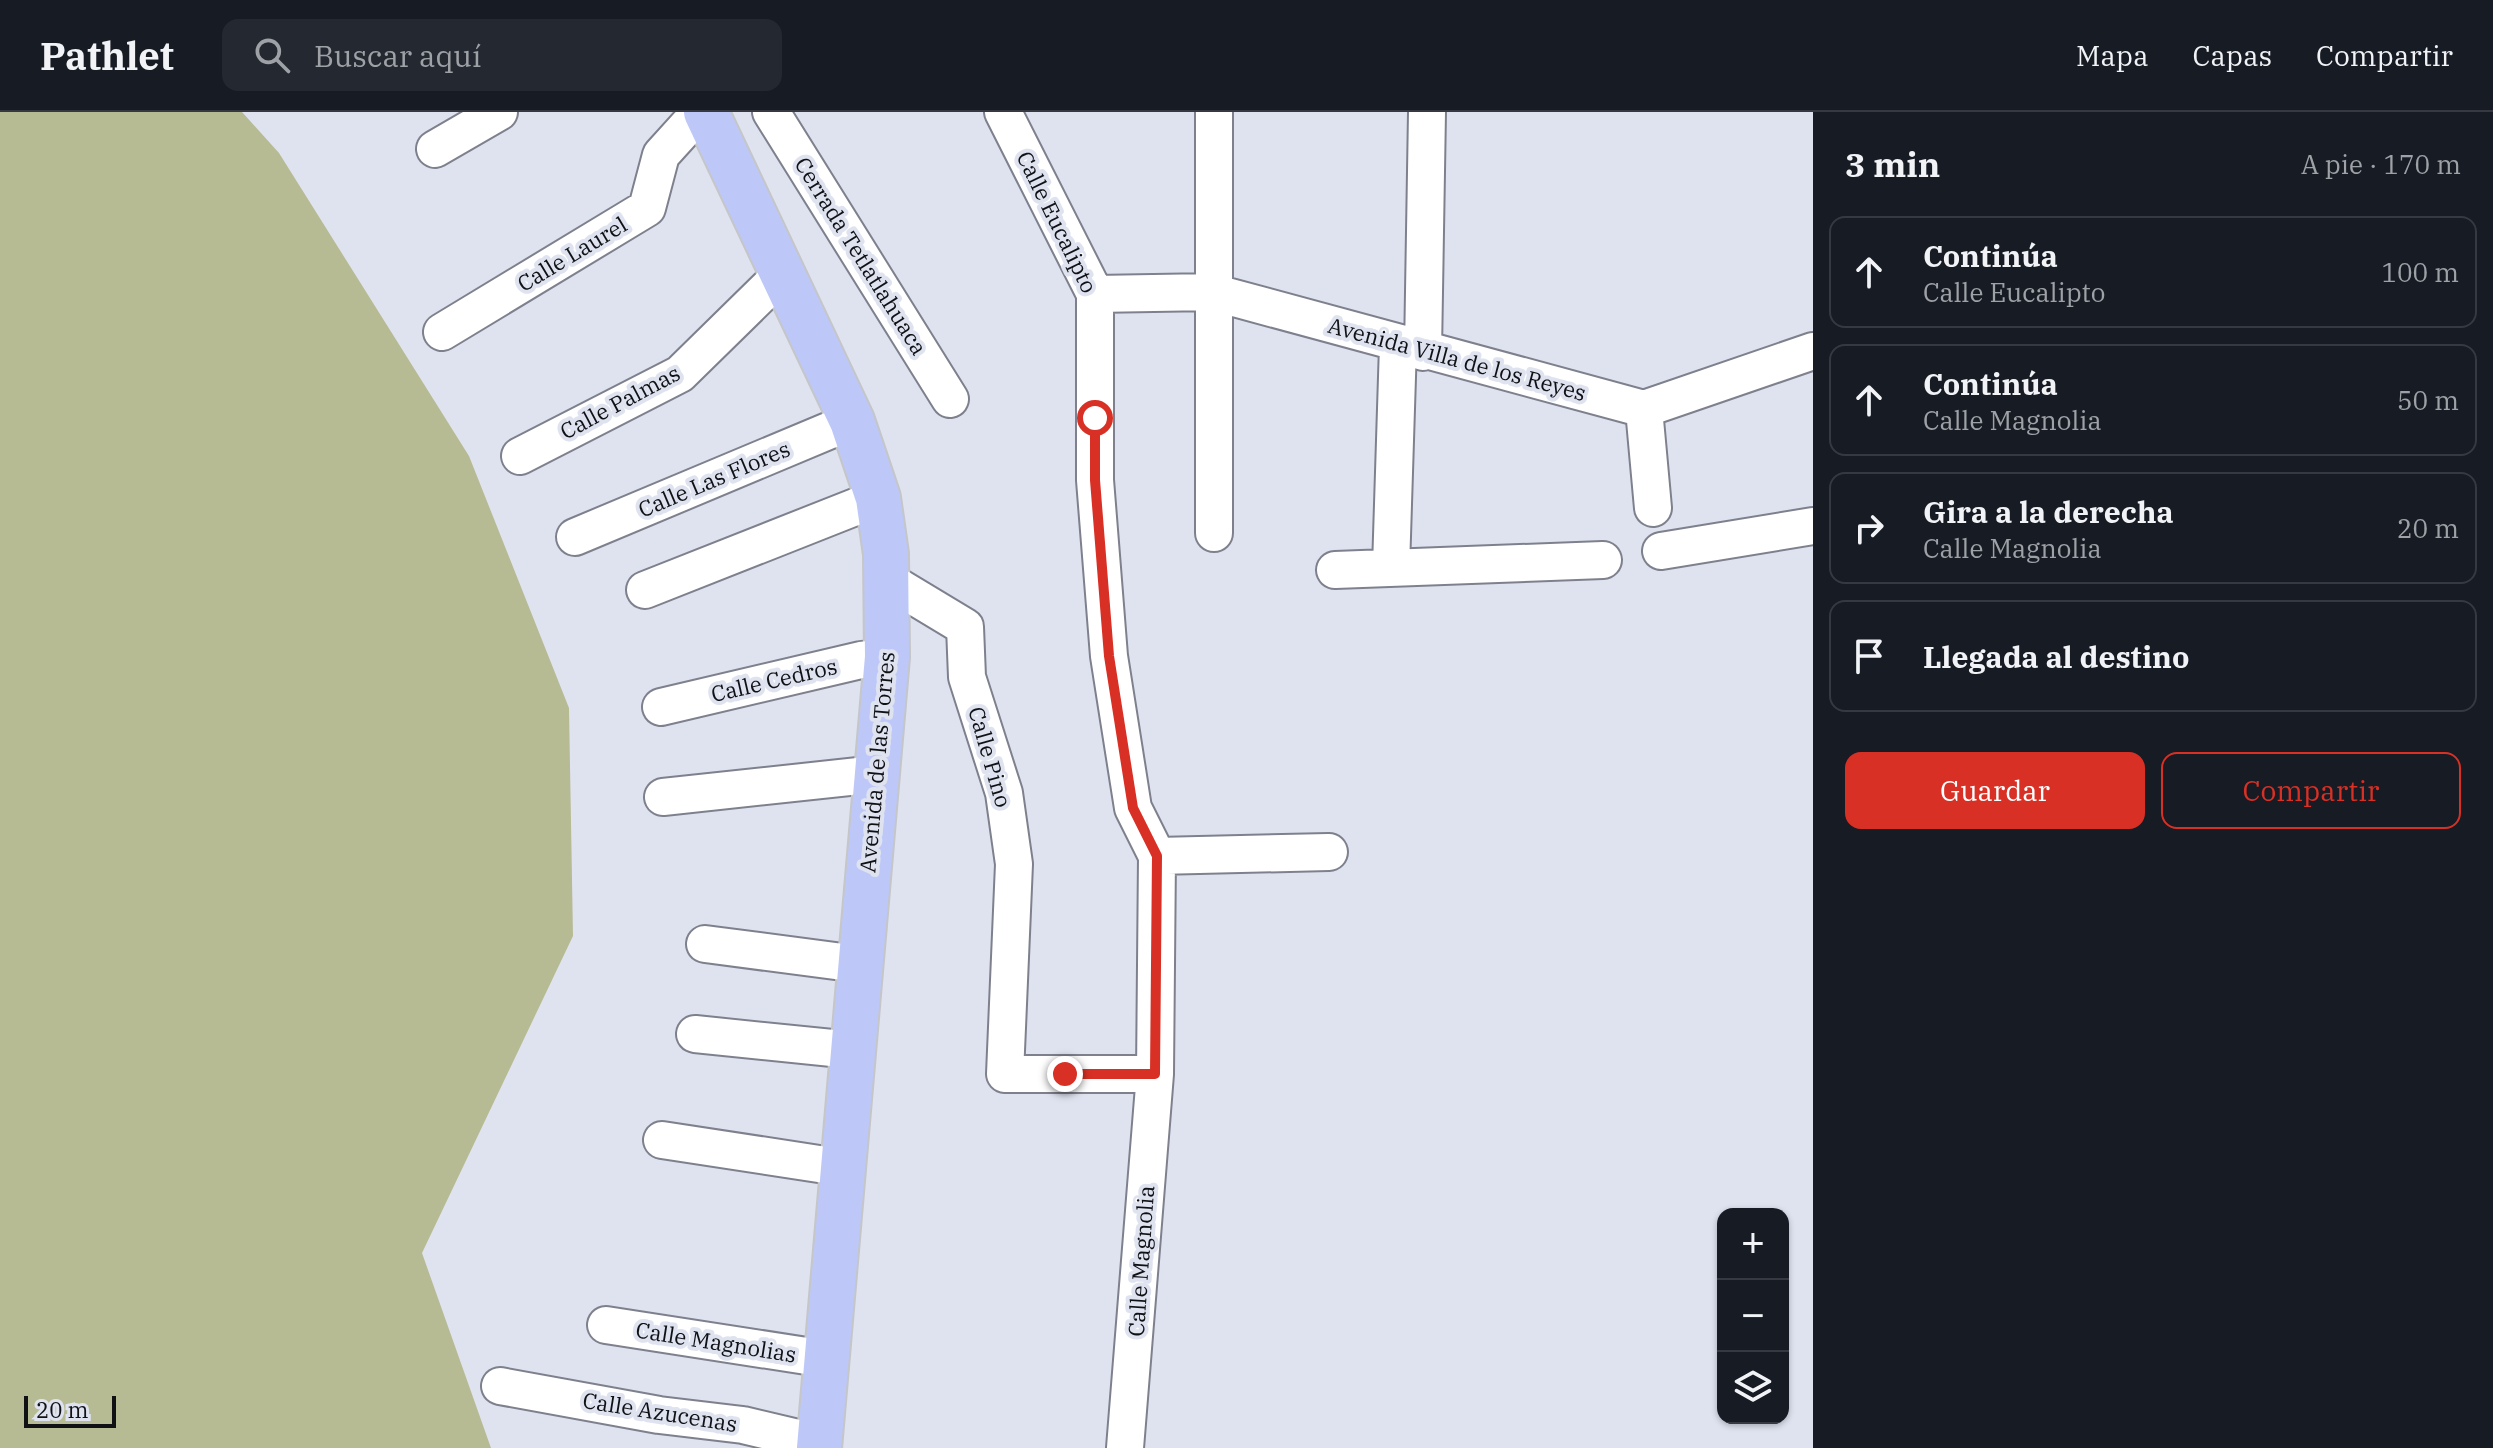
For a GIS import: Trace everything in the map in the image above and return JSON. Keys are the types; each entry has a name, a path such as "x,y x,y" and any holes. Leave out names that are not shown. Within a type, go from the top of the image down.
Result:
{"main road":[{"name":"Avenida de las Torres","path":"706,112 852,421 878,498 887,580 887,657 858,964 845,1168 819,1445"}],"street":[{"path":"435,149 499,112"},
{"name":"Calle Laurel","path":"442,332 647,208 661,155 700,112"},
{"name":"Cerrada Tetlatlahuaca","path":"771,112 950,399"},
{"name":"Calle Eucalipto","path":"1003,112 1095,294 1095,480 1109,656 1133,808 1157,856"},
{"path":"1214,112 1214,533"},
{"path":"1391,568 1411,348 1427,112"},
{"name":"Calle Palmas","path":"520,456 680,374 783,273"},
{"name":"Avenida Villa de los Reyes","path":"1095,294 1212,292 1644,409"},
{"path":"1653,508 1644,409 1813,351"},
{"name":"Calle Las Flores","path":"575,537 852,421"},
{"path":"645,590 878,498"},
{"path":"1661,551 1813,526"},
{"path":"1335,570 1603,560"},
{"name":"Calle Pino","path":"887,580 965,627 967,677 1004,793 1014,864 1005,1074 1155,1074"},
{"name":"Calle Cedros","path":"661,707 861,660 887,657"},
{"path":"663,797 877,774"},
{"path":"1157,856 1329,852"},
{"name":"Calle Magnolia","path":"1125,1448 1155,1074 1157,856"},
{"path":"705,944 858,964"},
{"path":"695,1034 852,1050"},
{"path":"662,1140 845,1168"},
{"name":"Calle Magnolias","path":"606,1325 826,1359"},
{"name":"Calle Azucenas","path":"500,1386 659,1415 743,1425 819,1445"}],"green space":[{"path":"0,112 242,112 279,153 469,456 569,708 573,936 422,1253 491,1448 0,1448"}],"route":[{"path":"1065,1074 1155,1074 1157,856 1133,808 1109,656 1095,480 1095,418"}]}
